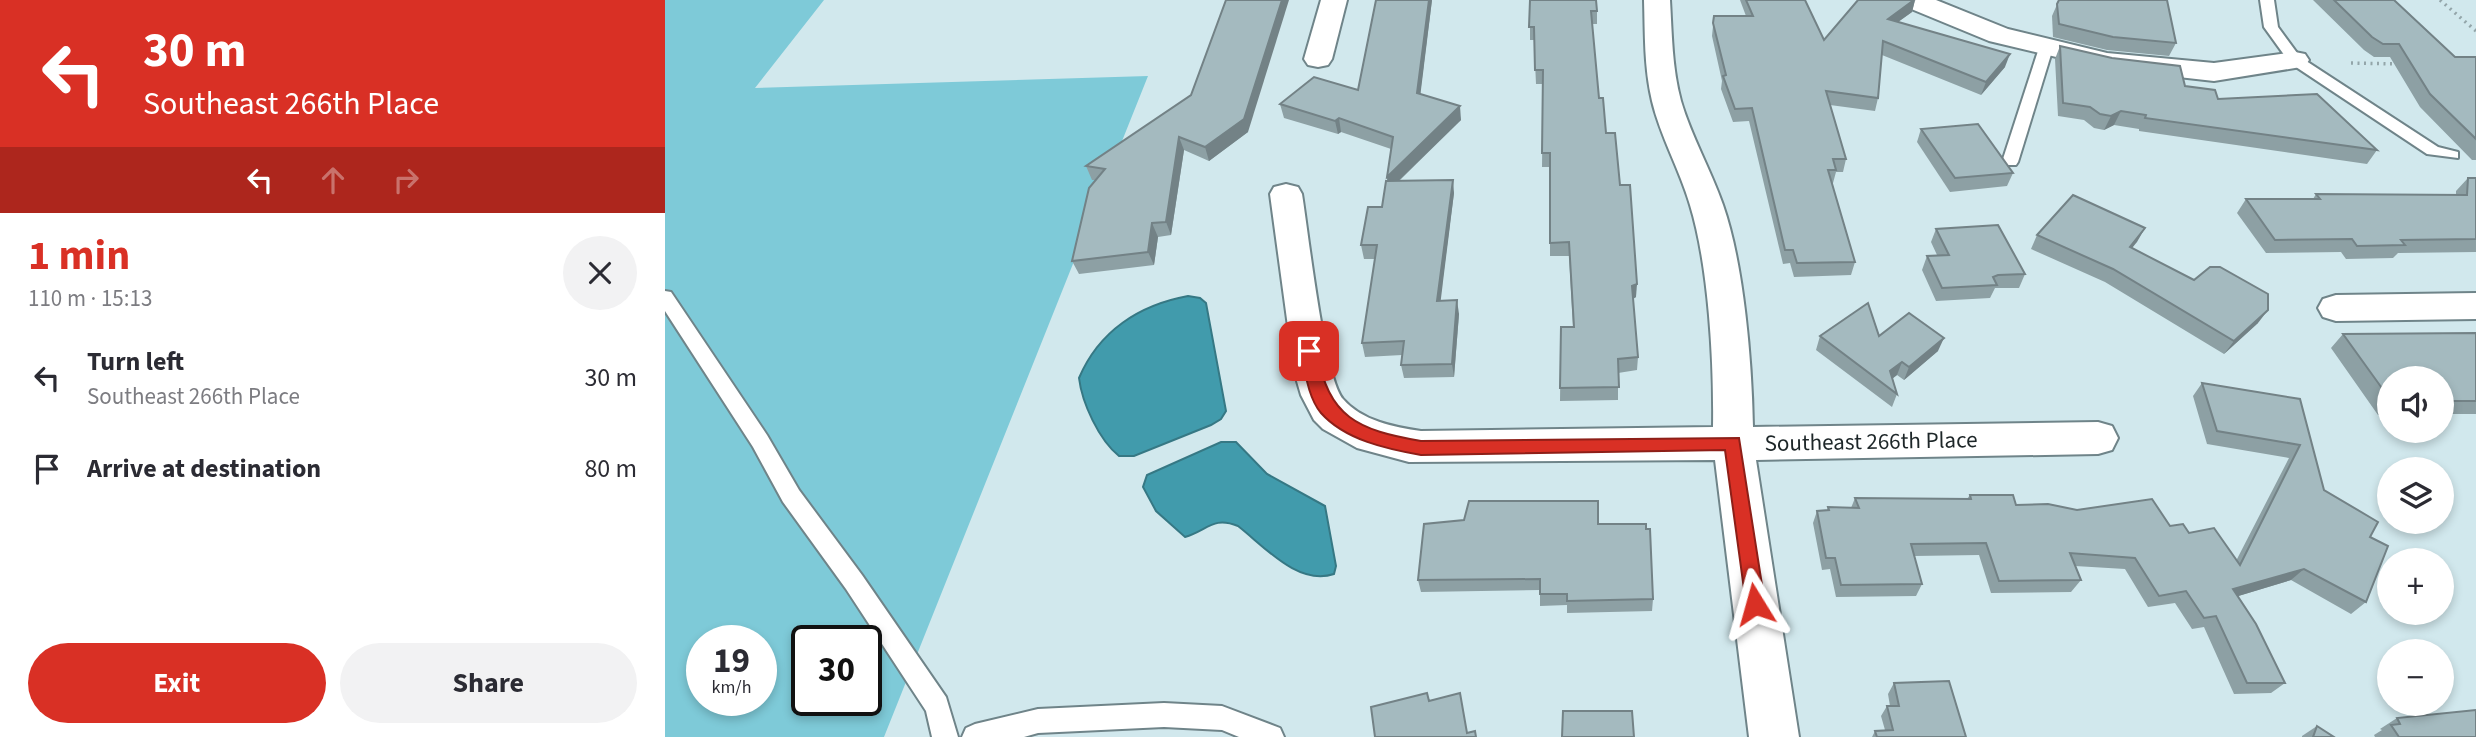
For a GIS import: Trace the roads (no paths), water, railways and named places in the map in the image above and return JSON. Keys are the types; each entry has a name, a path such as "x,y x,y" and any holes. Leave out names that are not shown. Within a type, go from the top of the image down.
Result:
{"street":[{"path":"1318,59 1334,0"},
{"path":"1657,0 1660,69 1667,103 1707,206 1719,259 1733,393 1733,443 1774,737"},
{"path":"1913,0 1999,36 2120,63 2214,72 2295,60"},
{"name":"Southeast 266th Place","path":"1286,194 1313,377 1327,409 1353,428 1388,442 1421,448 2098,438"},
{"path":"2336,308 2476,306"}],"lane":[{"path":"2267,0 2271,27 2295,60 2434,151 2452,155"},
{"path":"2010,162 2046,48"},
{"path":"665,297 760,441 791,496 854,582 937,706 945,737"},
{"path":"975,737 1038,721 1164,715 1222,718 1271,737"}]}
